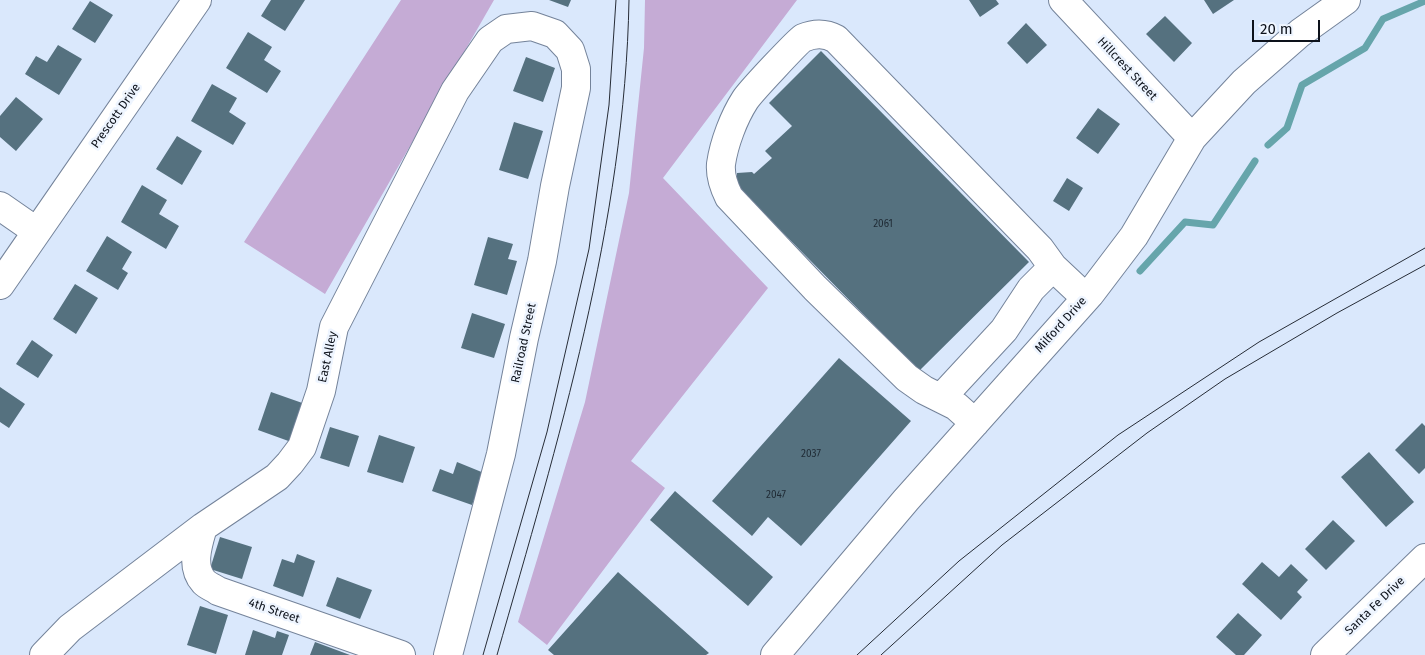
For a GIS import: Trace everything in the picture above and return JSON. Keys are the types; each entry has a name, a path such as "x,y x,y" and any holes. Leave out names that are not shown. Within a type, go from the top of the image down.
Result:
{"street":[{"name":"Prescott Drive","path":"0,285 197,0"},
{"name":"Hillcrest Street","path":"1063,0 1192,138"},
{"name":"Milford Drive","path":"775,655 906,500 1086,298 1134,236 1192,138 1244,82 1300,33 1346,0"},
{"name":"East Alley","path":"44,655 70,628 203,527 277,477 290,463 302,447 321,391 334,327 455,90 490,40 506,28 532,26 555,34"},
{"name":"Railroad Street","path":"448,655 500,454 542,261 555,186 576,88 576,69 570,50 555,34"},
{"path":"975,423 956,406 924,390 907,378 815,288 729,197 724,186 721,165 731,130 746,99 802,39 818,34 828,34 836,39 1040,249 1053,267 1086,298"},
{"path":"0,206 36,231"},
{"path":"941,398 1004,330 1031,289 1053,267"},
{"name":"4th Street","path":"203,527 197,547 196,566 204,582 218,591 400,655"},
{"name":"Santa Fe Drive","path":"1325,655 1425,558"}],"shaded area":[{"path":"401,0 494,0 325,294 244,242"},
{"path":"645,0 797,0 663,178 768,288 631,461 665,488 547,645 518,622 585,402 629,193 644,48"}],"building":[{"path":"271,0 305,0 285,31 261,16"},
{"path":"549,0 571,0 568,7"},
{"path":"969,0 996,0 999,4 980,17"},
{"path":"1204,0 1234,0 1213,14"},
{"path":"90,1 113,15 95,43 72,29"},
{"path":"1165,16 1192,43 1174,62 1146,34"},
{"path":"1026,23 1047,45 1027,64 1007,43"},
{"path":"248,32 272,47 264,60 281,71 267,93 226,68"},
{"path":"58,45 82,59 59,95 25,74 36,56 47,62"},
{"path":"821,51 1029,262 919,371 737,186 737,173 752,172 754,174 772,158 765,151 792,126 769,103"},
{"path":"526,57 555,68 543,102 513,91"},
{"path":"212,84 237,98 229,112 246,123 233,145 191,121"},
{"path":"16,97 43,119 16,151 0,137 0,116"},
{"path":"1098,108 1120,124 1098,154 1076,138"},
{"path":"514,122 543,131 528,179 499,170"},
{"path":"177,136 202,151 182,185 156,169"},
{"path":"1067,178 1083,188 1069,211 1053,201"},
{"path":"142,185 167,200 159,214 179,226 166,249 121,222"},
{"path":"107,236 132,252 122,269 128,273 118,290 86,271"},
{"path":"488,237 513,244 508,259 517,261 507,295 474,285"},
{"path":"75,284 98,298 76,334 53,319"},
{"path":"472,313 505,324 494,358 461,348"},
{"path":"32,340 53,355 38,378 16,364"},
{"path":"839,358 911,421 801,546 768,517 752,536 712,501"},
{"path":"0,387 25,404 9,428 0,422"},
{"path":"271,392 308,405 294,443 258,430"},
{"path":"1422,423 1425,426 1425,468 1419,474 1395,450"},
{"path":"330,427 359,436 349,467 320,458"},
{"path":"379,435 415,447 403,483 367,472"},
{"path":"1369,452 1414,502 1386,527 1341,477"},
{"path":"457,462 484,473 472,505 432,491 440,469 453,474"},
{"path":"675,491 773,577 748,606 650,520"},
{"path":"1333,520 1355,541 1326,570 1305,549"},
{"path":"220,537 252,547 242,579 210,569"},
{"path":"297,554 315,561 303,597 273,586 282,559 294,563"},
{"path":"1262,562 1279,577 1291,564 1308,580 1297,592 1302,597 1281,620 1242,584"},
{"path":"618,572 709,653 706,655 554,655 548,650"},
{"path":"337,577 372,590 360,619 326,606"},
{"path":"200,606 228,615 216,654 187,645"},
{"path":"1238,613 1262,635 1244,655 1236,655 1216,637"},
{"path":"253,630 275,638 277,631 289,635 282,655 245,655"},
{"path":"315,642 350,655 310,655"}],"waterway":[{"path":"1268,145 1287,128 1302,85 1365,48 1383,19 1425,1"},
{"path":"1140,271 1185,222 1213,225 1255,161"}],"tram line":[{"path":"483,655 547,432 589,249 609,105 616,0"},
{"path":"497,655 565,413 602,249 615,167 625,84 629,0"},
{"path":"857,655 959,561 1118,435 1259,342 1425,248"},
{"path":"881,655 1002,545 1147,433 1225,379 1337,313 1425,265"}]}
